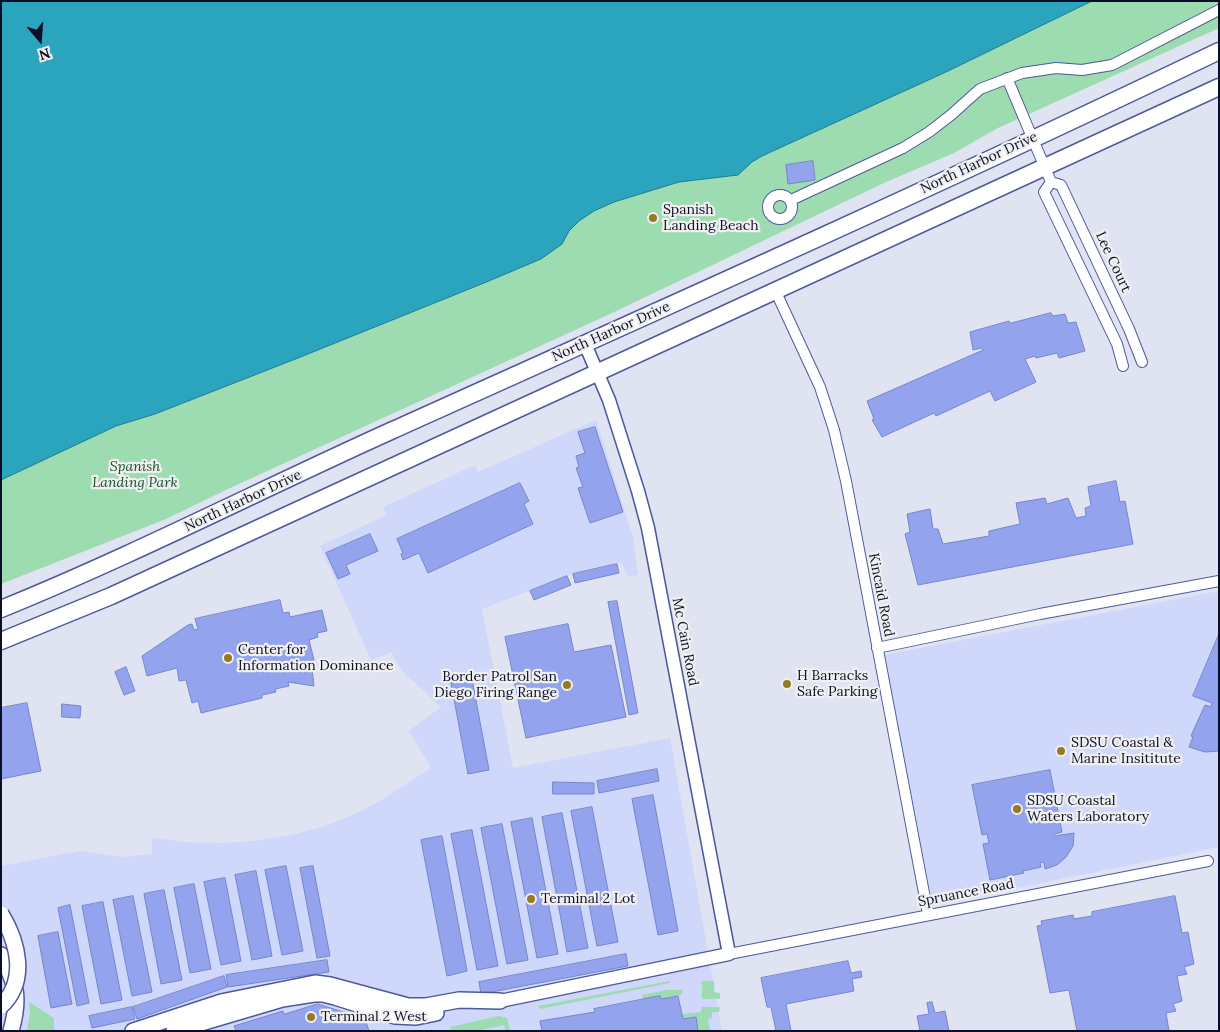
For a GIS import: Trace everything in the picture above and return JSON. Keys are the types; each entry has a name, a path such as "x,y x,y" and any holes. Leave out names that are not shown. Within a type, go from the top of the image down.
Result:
{"main road":[{"name":"North Harbor Drive","path":"1,609 102,566 389,432 1032,139 1219,51"},
{"path":"1,641 111,596 598,374 775,290 1048,175 1219,87"},
{"path":"1,914 8,926 18,957 17,975 12,992 1,1006"},
{"path":"1,955 17,990 11,1031"},
{"path":"133,1031 221,1002 315,983 330,985 408,1006 422,1006 459,1000 500,1000"},
{"path":"174,1031 275,1000 314,994 336,997 383,1013 407,1017 472,1007 500,1000"}],"street":[{"path":"791,200 903,148 929,132 980,89 1022,72 1056,68 1082,70 1112,65 1219,10"},
{"name":"Lee Court","path":"1007,78 1048,175 1061,185 1129,329 1142,362"},
{"name":"Lee Court","path":"1048,175 1044,192 1117,344 1123,366"},
{"name":"Kincaid Road","path":"775,290 820,387 834,430 846,481 928,914"},
{"name":"Mc Cain Road","path":"585,344 612,410 648,528 729,954"},
{"path":"877,648 1022,618 1219,581"},
{"name":"Spruance Road","path":"729,954 1208,861"},
{"path":"500,1000 729,954"}],"shaded area":[{"path":"596,420 633,537 638,575 628,576 621,562 573,574 482,609 513,768 670,738 722,1031 1,1031 1,866 80,851 122,857 152,854 152,838 220,843 287,836 322,827 353,815 380,801 431,768 409,731 441,707 401,670 391,652 371,660 320,546 387,515 383,507 475,465 478,472"},
{"name":"SDSU Coastal & Marine Insititute","path":"1219,591 1219,847 933,905 884,655"}],"green space":[{"name":"Spanish Landing Park","path":"1092,1 1219,1 1219,28 998,128 954,153 886,182 610,314 166,519 1,584 1,480 116,426 155,414 298,358 541,259 579,221 594,211 614,202 679,182 738,175 752,162 762,156 946,72"},
{"path":"670,981 670,983 540,1009 538,1006"},
{"path":"702,981 714,981 714,992 720,993 720,999 702,999"},
{"path":"666,990 683,990 681,995 643,1000 642,995"},
{"path":"29,1002 54,1018 54,1031 27,1031 30,1013"},
{"path":"702,1007 720,1007 719,1012 712,1012 712,1018 708,1019 710,1031 698,1031 696,1017 683,1019 682,1014 701,1012"},
{"path":"499,1016 507,1018 510,1031 506,1031 504,1025 477,1031 451,1031 450,1027"}],"water":[{"path":"1,1 1092,1 946,72 762,156 752,162 738,175 679,182 614,202 594,211 579,221 569,231 562,244 541,259 298,358 155,414 116,426 1,480"}],"building":[{"path":"813,161 815,180 788,184 786,165"},
{"path":"1051,313 1053,316 1065,314 1068,323 1076,322 1085,351 1059,358 1057,353 1025,359 1036,382 995,401 990,391 936,416 934,413 882,437 872,420 874,419 867,401 983,350 982,348 973,350 970,332 1009,321 1010,323"},
{"path":"595,427 623,512 590,523 578,488 583,487 576,468 579,467 576,456 585,453 578,432"},
{"path":"1116,481 1120,502 1125,501 1133,544 918,585 905,534 910,532 907,514 930,509 933,529 938,529 943,544 989,536 989,531 1020,524 1016,503 1045,498 1047,504 1068,498 1076,518 1086,516 1085,508 1091,506 1088,487"},
{"path":"520,483 529,501 524,504 533,524 428,573 419,553 403,560 401,554 403,553 397,539"},
{"path":"370,534 378,551 346,565 350,574 338,579 326,553"},
{"path":"617,564 619,573 575,583 573,574"},
{"path":"567,576 571,585 534,600 530,591"},
{"name":"Center for Information Dominance","path":"280,600 283,613 289,612 290,617 322,610 327,631 317,633 318,637 309,640 314,660 311,660 314,686 288,682 289,686 275,689 276,692 262,695 262,698 201,713 198,701 192,703 186,680 179,681 177,668 147,676 142,656 188,625 192,624 194,630 198,629 195,619"},
{"path":"617,601 638,713 629,715 608,602"},
{"name":"Border Patrol San Diego Firing Range","path":"568,624 574,652 611,645 626,717 526,738 505,637"},
{"path":"1219,634 1219,751 1205,752 1189,747 1193,737 1191,736 1205,705 1211,707 1212,703 1193,696"},
{"path":"126,667 135,691 124,695 115,672"},
{"path":"472,679 489,770 468,774 451,683"},
{"path":"27,703 41,771 1,779 1,708"},
{"path":"62,704 81,706 80,718 62,717"},
{"path":"657,769 659,781 599,793 597,781"},
{"name":"SDSU Coastal Waters Laboratory","path":"1050,770 1062,832 1054,834 1054,836 1074,833 1073,846 1066,857 1057,865 1045,869 1044,862 1040,863 1041,867 1023,871 1024,873 990,880 983,844 989,843 987,834 982,835 972,785"},
{"path":"553,782 594,783 594,794 553,794"},
{"path":"653,795 678,931 658,935 632,799"},
{"path":"592,807 618,942 597,946 571,811"},
{"path":"562,813 588,948 567,952 542,817"},
{"path":"532,818 558,954 537,958 511,822"},
{"path":"502,824 528,960 507,964 481,828"},
{"path":"472,830 498,966 477,970 451,834"},
{"path":"442,836 467,971 447,976 421,840"},
{"path":"286,866 303,951 282,955 265,870"},
{"path":"313,866 330,956 317,958 300,868"},
{"path":"256,871 272,956 252,960 235,875"},
{"path":"225,878 241,961 221,965 204,882"},
{"path":"194,884 211,969 190,973 174,888"},
{"path":"164,890 182,980 161,984 144,894"},
{"path":"133,896 152,992 132,996 113,900"},
{"path":"1175,896 1182,933 1188,932 1194,964 1184,967 1187,974 1177,976 1182,1001 1173,1004 1176,1011 1166,1013 1169,1031 1077,1031 1069,990 1050,993 1037,926 1042,925 1041,921 1073,915 1074,919 1092,916 1092,912"},
{"path":"103,902 122,1000 101,1004 82,906"},
{"path":"70,905 89,1003 77,1006 58,908"},
{"path":"58,932 72,1004 51,1008 38,936"},
{"path":"626,954 628,966 481,994 479,982"},
{"path":"327,960 329,972 228,987 226,975"},
{"path":"848,961 851,973 861,971 862,977 852,979 854,991 786,1004 791,1031 776,1031 771,1007 767,1007 761,978"},
{"path":"224,976 227,987 137,1019 133,1007"},
{"path":"660,996 661,999 678,996 683,1019 696,1017 698,1031 542,1031 540,1021 595,1012 594,1009"},
{"path":"932,1002 935,1013 945,1011 949,1031 920,1031 917,1016 929,1014 927,1003"},
{"name":"Terminal 2 West","path":"318,1004 365,1019 369,1031 236,1031 234,1026 283,1011 284,1014"},
{"path":"132,1007 135,1019 92,1028 89,1016"}],"place":[{"name":"Spanish Landing Beach","path":"653,218"},
{"name":"Center for Information Dominance","path":"228,658"},
{"name":"H Barracks Safe Parking","path":"787,684"},
{"name":"Border Patrol San Diego Firing Range","path":"567,685"},
{"name":"SDSU Coastal & Marine Insititute","path":"1061,751"},
{"name":"SDSU Coastal Waters Laboratory","path":"1017,809"},
{"name":"Terminal 2 Lot","path":"531,899"},
{"name":"Terminal 2 West","path":"311,1017"}]}
